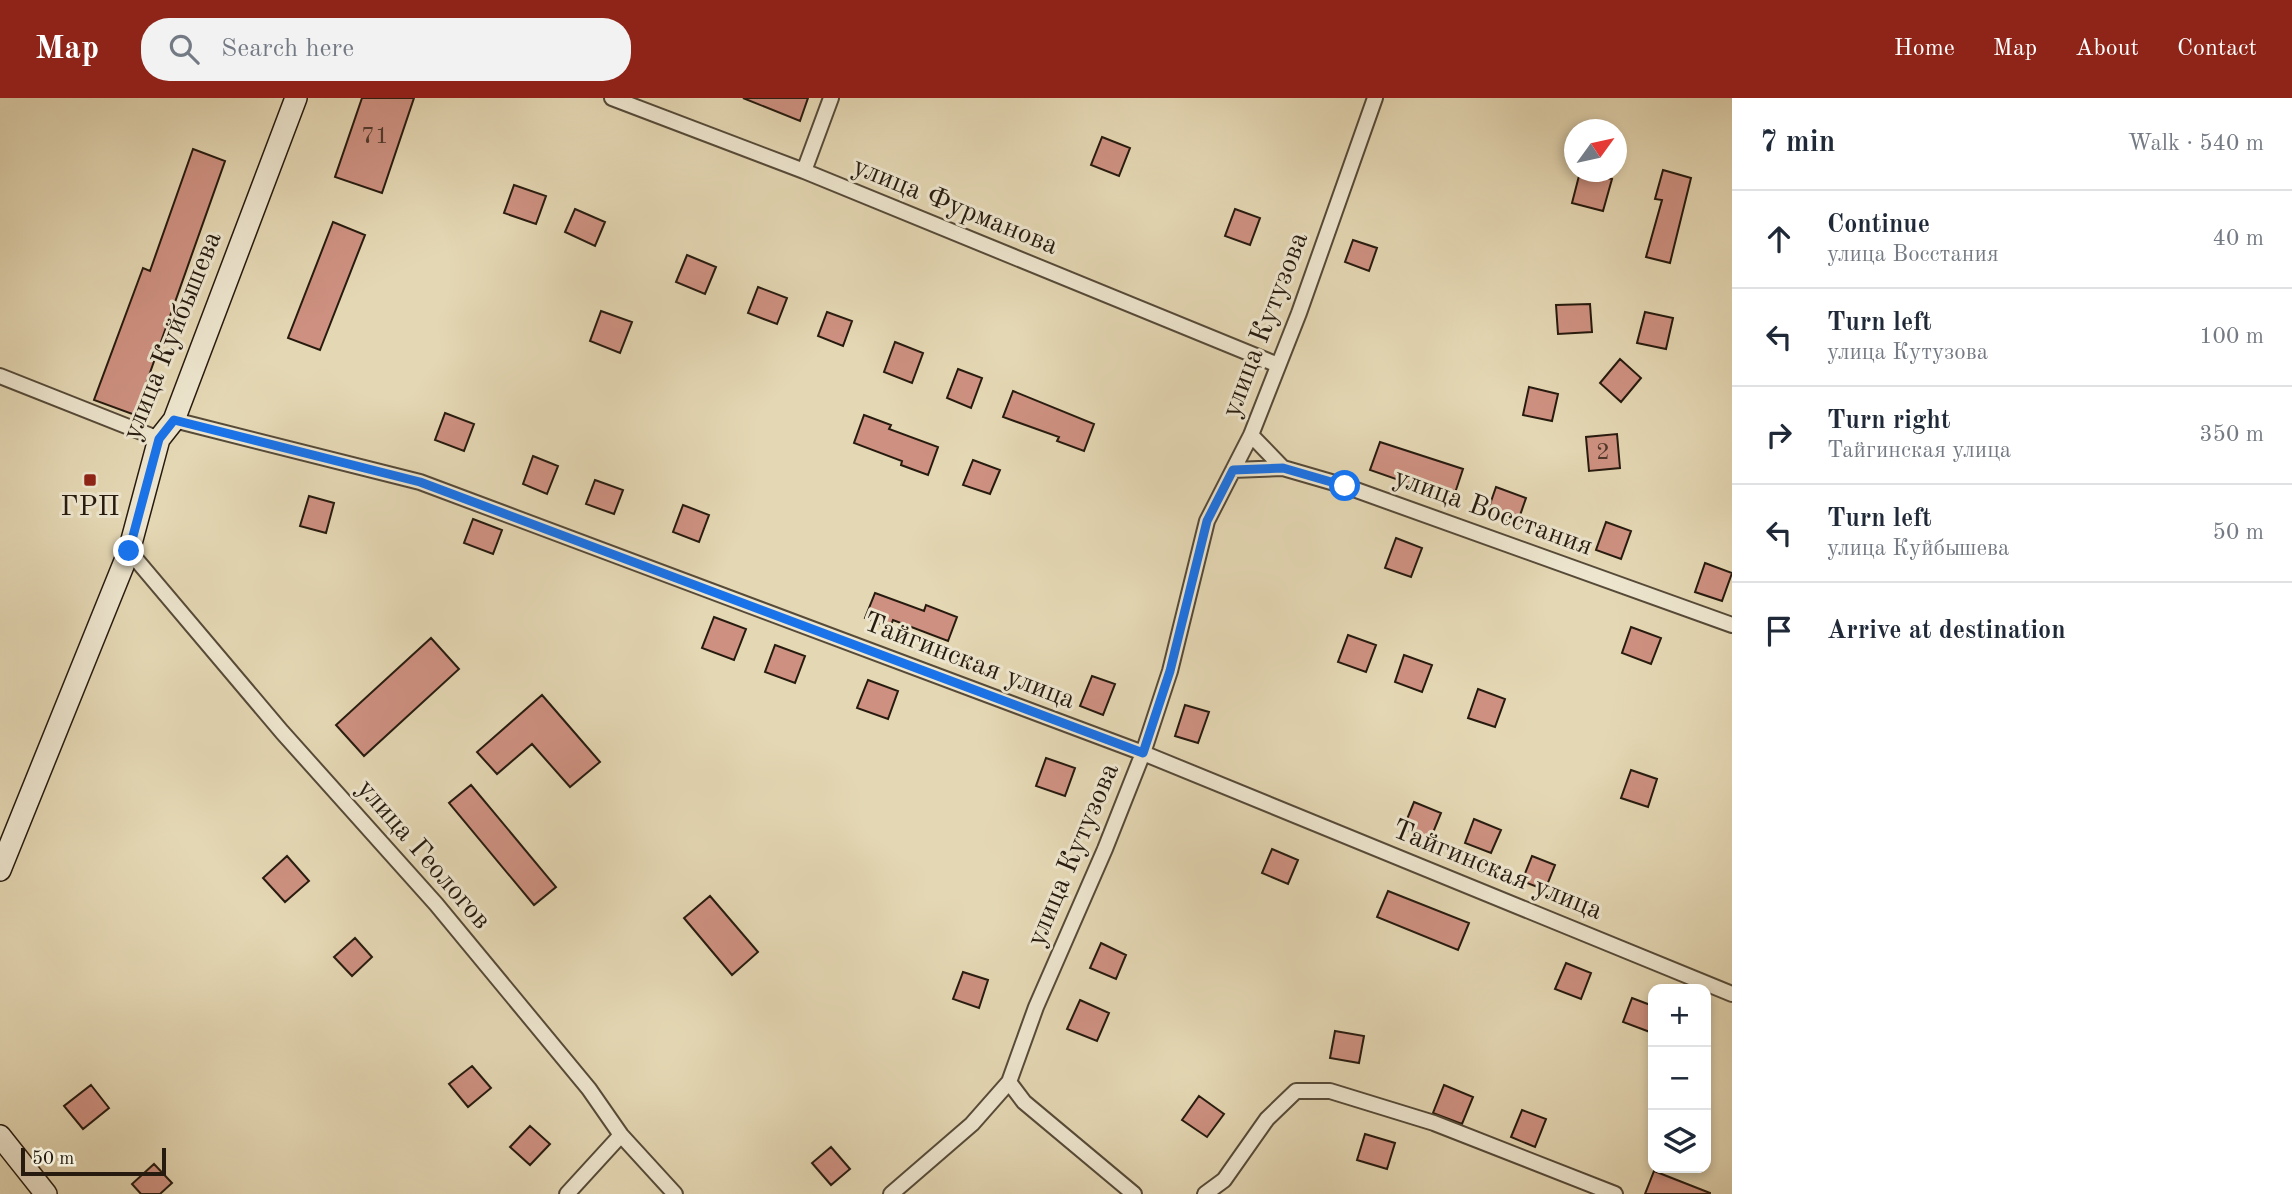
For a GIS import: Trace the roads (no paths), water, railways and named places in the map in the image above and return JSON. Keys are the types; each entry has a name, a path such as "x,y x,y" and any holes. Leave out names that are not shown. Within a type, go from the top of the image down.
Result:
{"street":[{"name":"улица Куйбышева","path":"0,870 129,551 159,439 174,420 296,98"},
{"name":"улица Фурманова","path":"612,98 804,171 1278,365"},
{"path":"804,171 831,98"},
{"name":"улица Кутузова","path":"891,1194 972,1124 1009,1082 1036,1007 1105,849 1143,753 1170,671 1207,521 1251,435 1375,98"},
{"path":"0,376 159,439"},
{"name":"Тайгинская улица","path":"174,420 420,482 1143,753 1732,994"},
{"path":"1251,435 1283,468"},
{"name":"улица Восстания","path":"1233,470 1283,468 1345,486 1732,625"},
{"name":"улица Геологов","path":"129,551 282,732 444,914 590,1089 621,1135 675,1194"},
{"path":"1009,1082 1024,1102 1134,1194"},
{"path":"1205,1194 1224,1180 1267,1119 1296,1091 1330,1091 1434,1124 1615,1194"},
{"path":"567,1194 621,1135"},
{"path":"0,1136 46,1194"}],"place":[{"name":"ГРП","path":"90,480"}]}
